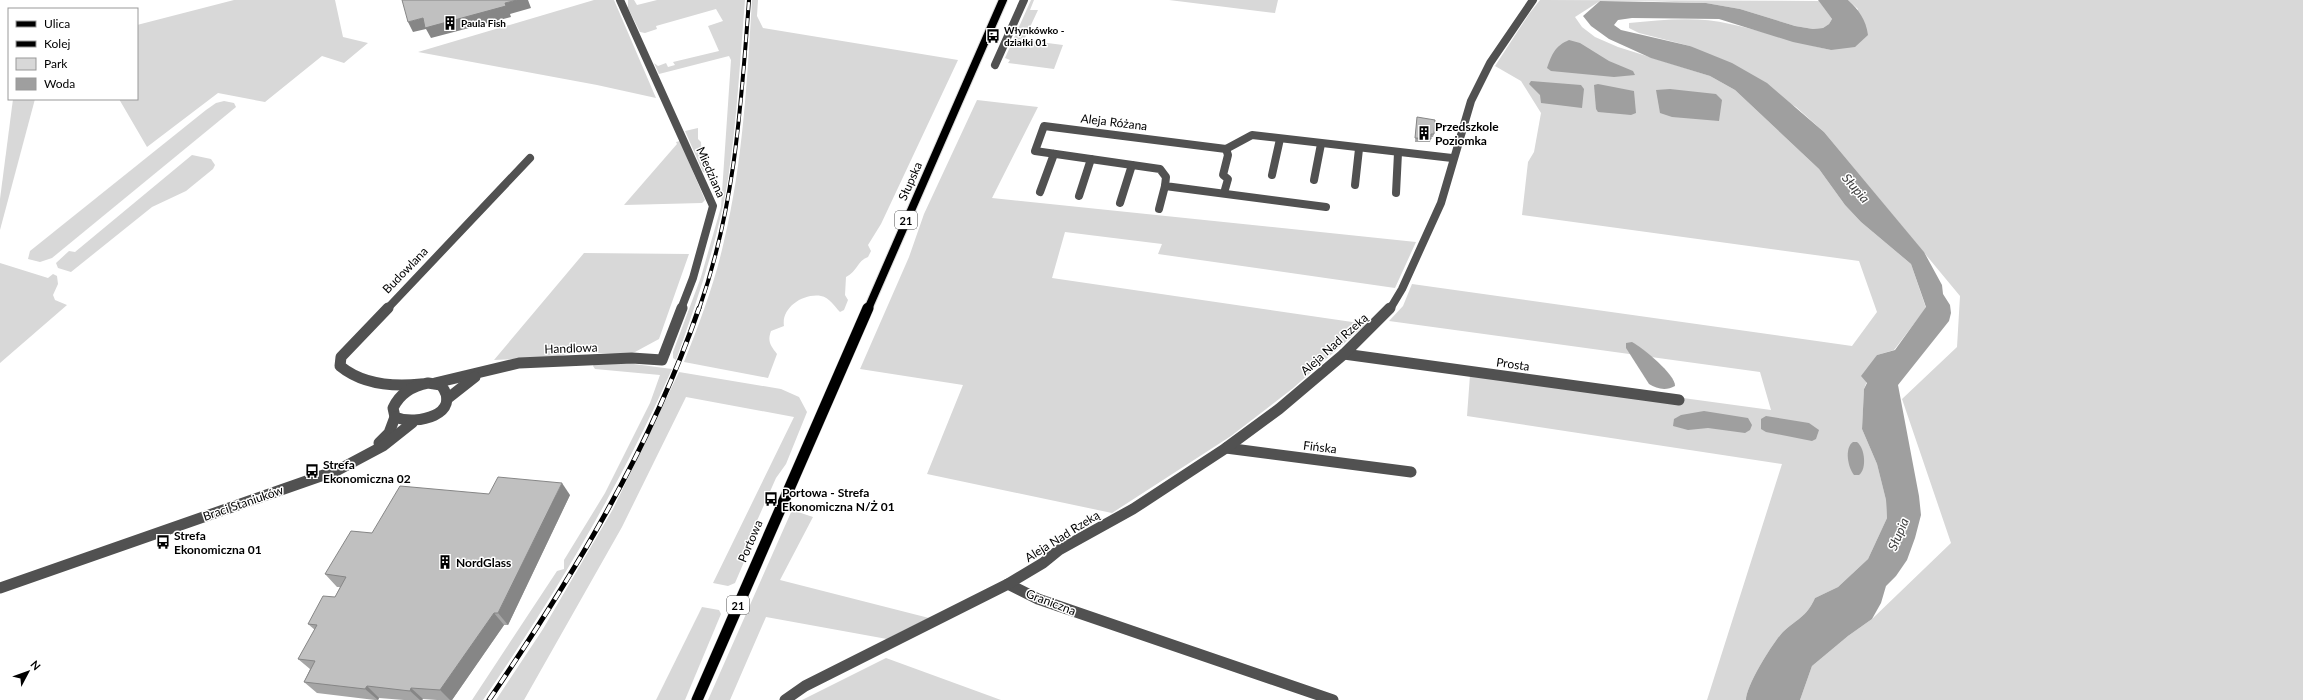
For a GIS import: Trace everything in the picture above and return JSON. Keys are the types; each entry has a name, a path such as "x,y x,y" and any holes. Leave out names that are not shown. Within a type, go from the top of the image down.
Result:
{"main road":[{"name":"Słupska","path":"839,372 1003,0"},
{"name":"Portowa","path":"697,700 839,372"}],"street":[{"name":"Miedziana","path":"620,0 714,206 692,278 662,360"},
{"path":"995,65 1024,0"},
{"name":"Aleja Nad Rzeką","path":"1008,584 1043,563 1059,550 1133,509 1226,448 1279,409 1344,354 1388,312 1402,290 1440,203 1464,118 1477,89 1490,63 1533,0"},
{"name":"Aleja Różana","path":"1165,186 1166,177 1160,169 1035,151 1044,126 1226,149"},
{"path":"1224,193 1228,179 1223,174 1228,155 1226,149 1252,135 1359,149 1452,158"},
{"path":"1272,175 1280,139"},
{"path":"1314,180 1321,144"},
{"path":"1355,185 1359,149"},
{"path":"1396,193 1398,153"},
{"path":"1040,192 1054,154"},
{"name":"Budowlana","path":"421,384 399,387 385,385 345,373 340,366 341,357 530,158"},
{"path":"1079,196 1092,159"},
{"path":"1120,203 1132,165"},
{"path":"1159,209 1165,186 1326,207"},
{"name":"Prosta","path":"1344,354 1680,400"},
{"name":"Handlowa","path":"395,403 405,392 421,384 435,383 519,363 632,358 662,360"},
{"name":"Handlowa","path":"412,424 435,415 445,405 447,399 482,372"},
{"path":"435,383 445,389 447,399"},
{"path":"385,385 394,395 395,403 393,413 395,417 402,422 412,424"},
{"name":"Braci Staniuków","path":"370,454 389,433 395,417"},
{"name":"Braci Staniuków","path":"0,588 349,466 370,454 412,424"},
{"name":"Fińska","path":"1226,448 1410,472"},
{"path":"785,700 805,686 1008,584"},
{"name":"Graniczna","path":"1008,584 1038,599 1333,700"}],"green space":[{"path":"234,0 335,0 343,37 368,43 344,63 322,56 265,102 218,93 147,147 120,100 138,100 138,25"},
{"path":"594,0 614,0 656,98 597,85 418,52"},
{"path":"628,0 634,0 637,5 657,0 745,0 734,135 724,202 713,248 692,316 676,360 673,358 673,352 701,277 721,207 731,60 729,56 659,74 654,63 658,66 666,63 668,67 675,65 673,62 719,51 708,26 723,21 716,9 656,26 657,29 645,33 640,32 628,8"},
{"path":"752,0 758,0 757,16 763,28 958,60 881,224 868,245 871,251 868,257 861,261 853,272 846,277 845,295 848,300 844,310 840,312 829,300 821,296 807,297 795,303 786,313 784,326 771,331 771,346 777,354 768,378 684,362 712,287 736,181 743,121"},
{"path":"1031,0 1034,0 1030,10 1038,10 1024,40 1063,45 1054,69 1008,63 1010,60 1005,58"},
{"path":"1169,0 1278,0 1275,13"},
{"path":"1540,0 1819,1 1832,19 1829,24 1823,28 1813,29 1795,26 1740,9 1706,3 1600,1 1575,17 1582,27 1595,37 1618,47 1710,76 1735,90 1819,169 1845,205 1861,222 1911,264 1926,308 1894,350 1877,355 1864,389 1862,429 1877,464 1886,500 1887,518 1868,559 1838,587 1815,598 1808,610 1778,638 1766,655 1750,685 1746,700 1707,700 1782,464 1467,416 1470,375 1683,403 1683,398 1771,410 1760,372 1389,321 1403,306 1412,284 1852,346 1877,312 1859,261 1522,215 1528,162 1534,152 1541,113 1521,81 1495,66 1529,14"},
{"path":"1848,0 2303,0 2303,700 1800,700 1812,666 1848,636 1872,619 1951,543 1902,399 1957,347 1960,296 1824,132 1796,107 1690,46 1639,33 1629,28 1629,23 1680,19 1705,20 1743,27 1831,50 1858,9"},
{"path":"13,100 35,100 0,230 0,199"},
{"path":"977,100 1038,107 992,198 1416,242 1395,288 1158,254 1162,244 1065,232 1052,278 1366,324 1292,389 1231,436 1112,513 927,474 963,385 860,369 909,257 924,214"},
{"path":"224,101 234,103 236,107 52,258 40,262 28,259 30,251 206,110 216,103"},
{"path":"698,128 698,139 701,142 702,160 709,159 709,173 703,172 685,131"},
{"path":"680,141 705,200 702,203 624,205 677,144 676,142"},
{"path":"192,155 211,159 215,165 213,169 186,191 152,207 71,272 58,268 56,263 69,251 75,252"},
{"path":"584,253 689,254 659,339 635,352 626,354 575,352 555,357 494,360"},
{"path":"0,263 48,278 53,274 57,276 58,284 53,295 55,300 67,305 0,363"},
{"path":"626,363 672,369 631,455 561,580 483,700 472,700 557,571 564,569 564,560 605,493 650,403 660,375 595,369 593,366 594,364"},
{"path":"679,372 781,389 799,397 807,412 786,464 776,478 756,523 756,534 735,583 728,586 713,583 794,417 686,397 622,527 524,700 496,700 543,629 613,509"},
{"path":"792,510 813,517 780,580 929,618 887,639 766,617 730,700 708,700"},
{"path":"702,607 719,610 721,614 685,700 656,700"},
{"path":"886,658 1001,700 802,700"}],"water":[{"name":"Słupia","path":"1818,0 1848,0 1861,16 1866,25 1868,35 1855,47 1831,50 1793,42 1719,19 1632,18 1618,20 1614,25 1621,30 1690,46 1732,63 1767,83 1824,132 1924,252 1942,285 1943,294 1950,305 1951,313 1949,321 1898,385 1919,496 1921,515 1907,560 1896,576 1886,586 1881,603 1872,619 1848,636 1812,666 1800,700 1746,700 1750,685 1766,655 1778,638 1808,610 1815,598 1838,587 1868,559 1887,518 1886,500 1877,464 1862,429 1864,389 1867,383 1861,376 1877,355 1895,350 1926,307 1911,264 1861,222 1845,205 1819,169 1735,90 1710,76 1651,58 1609,39 1591,26 1583,16 1600,1 1706,3 1740,9 1795,26 1813,29 1823,28 1829,24 1832,19"},
{"path":"1569,40 1580,43 1609,61 1633,71 1635,75 1614,77 1551,71 1547,68 1552,55 1560,45"},
{"path":"1531,81 1581,85 1584,89 1582,108 1541,103 1540,95 1529,84"},
{"path":"1598,84 1634,91 1636,113 1631,115 1598,112 1596,109 1594,85"},
{"path":"1670,89 1716,94 1722,100 1719,121 1672,117 1660,113 1656,90"},
{"path":"1632,342 1650,355 1670,375 1675,386 1662,389 1649,384 1626,348 1626,343"},
{"path":"1704,411 1748,418 1752,425 1750,430 1745,433 1708,428 1688,430 1673,426 1674,419 1681,415"},
{"path":"1766,416 1809,423 1819,430 1816,439 1812,441 1766,432 1761,429 1761,419"},
{"path":"1853,442 1857,442 1860,445 1864,458 1862,472 1859,475 1854,475 1852,472 1848,458 1850,445"}],"building":[{"path":"402,0 517,0 505,3 506,6 425,28 423,18 408,22"},
{"name":"Przedszkole Poziomka","path":"1417,117 1435,120 1434,134 1431,134 1431,139 1415,138"},
{"path":"498,477 562,483 498,613 494,613 440,690 411,688 410,691 367,686 365,689 304,682 315,661 298,659 317,625 308,624 323,596 335,597 346,577 325,574 351,531 372,533 400,486 489,494"}],"railway":[{"path":"699,309 721,233 729,194 743,79 749,0"},
{"path":"489,700 550,606 607,511 657,412 679,361 699,308"}],"place":[{"name":"Paula Fish","path":"450,23"},
{"name":"Włynkówko - działki 01","path":"993,36"},
{"name":"Przedszkole Poziomka","path":"1424,133"},
{"name":"Strefa Ekonomiczna 02","path":"312,471"},
{"name":"Portowa - Strefa Ekonomiczna N/Ż 01","path":"771,499"},
{"name":"Strefa Ekonomiczna 01","path":"163,542"},
{"name":"NordGlass","path":"445,562"}]}
